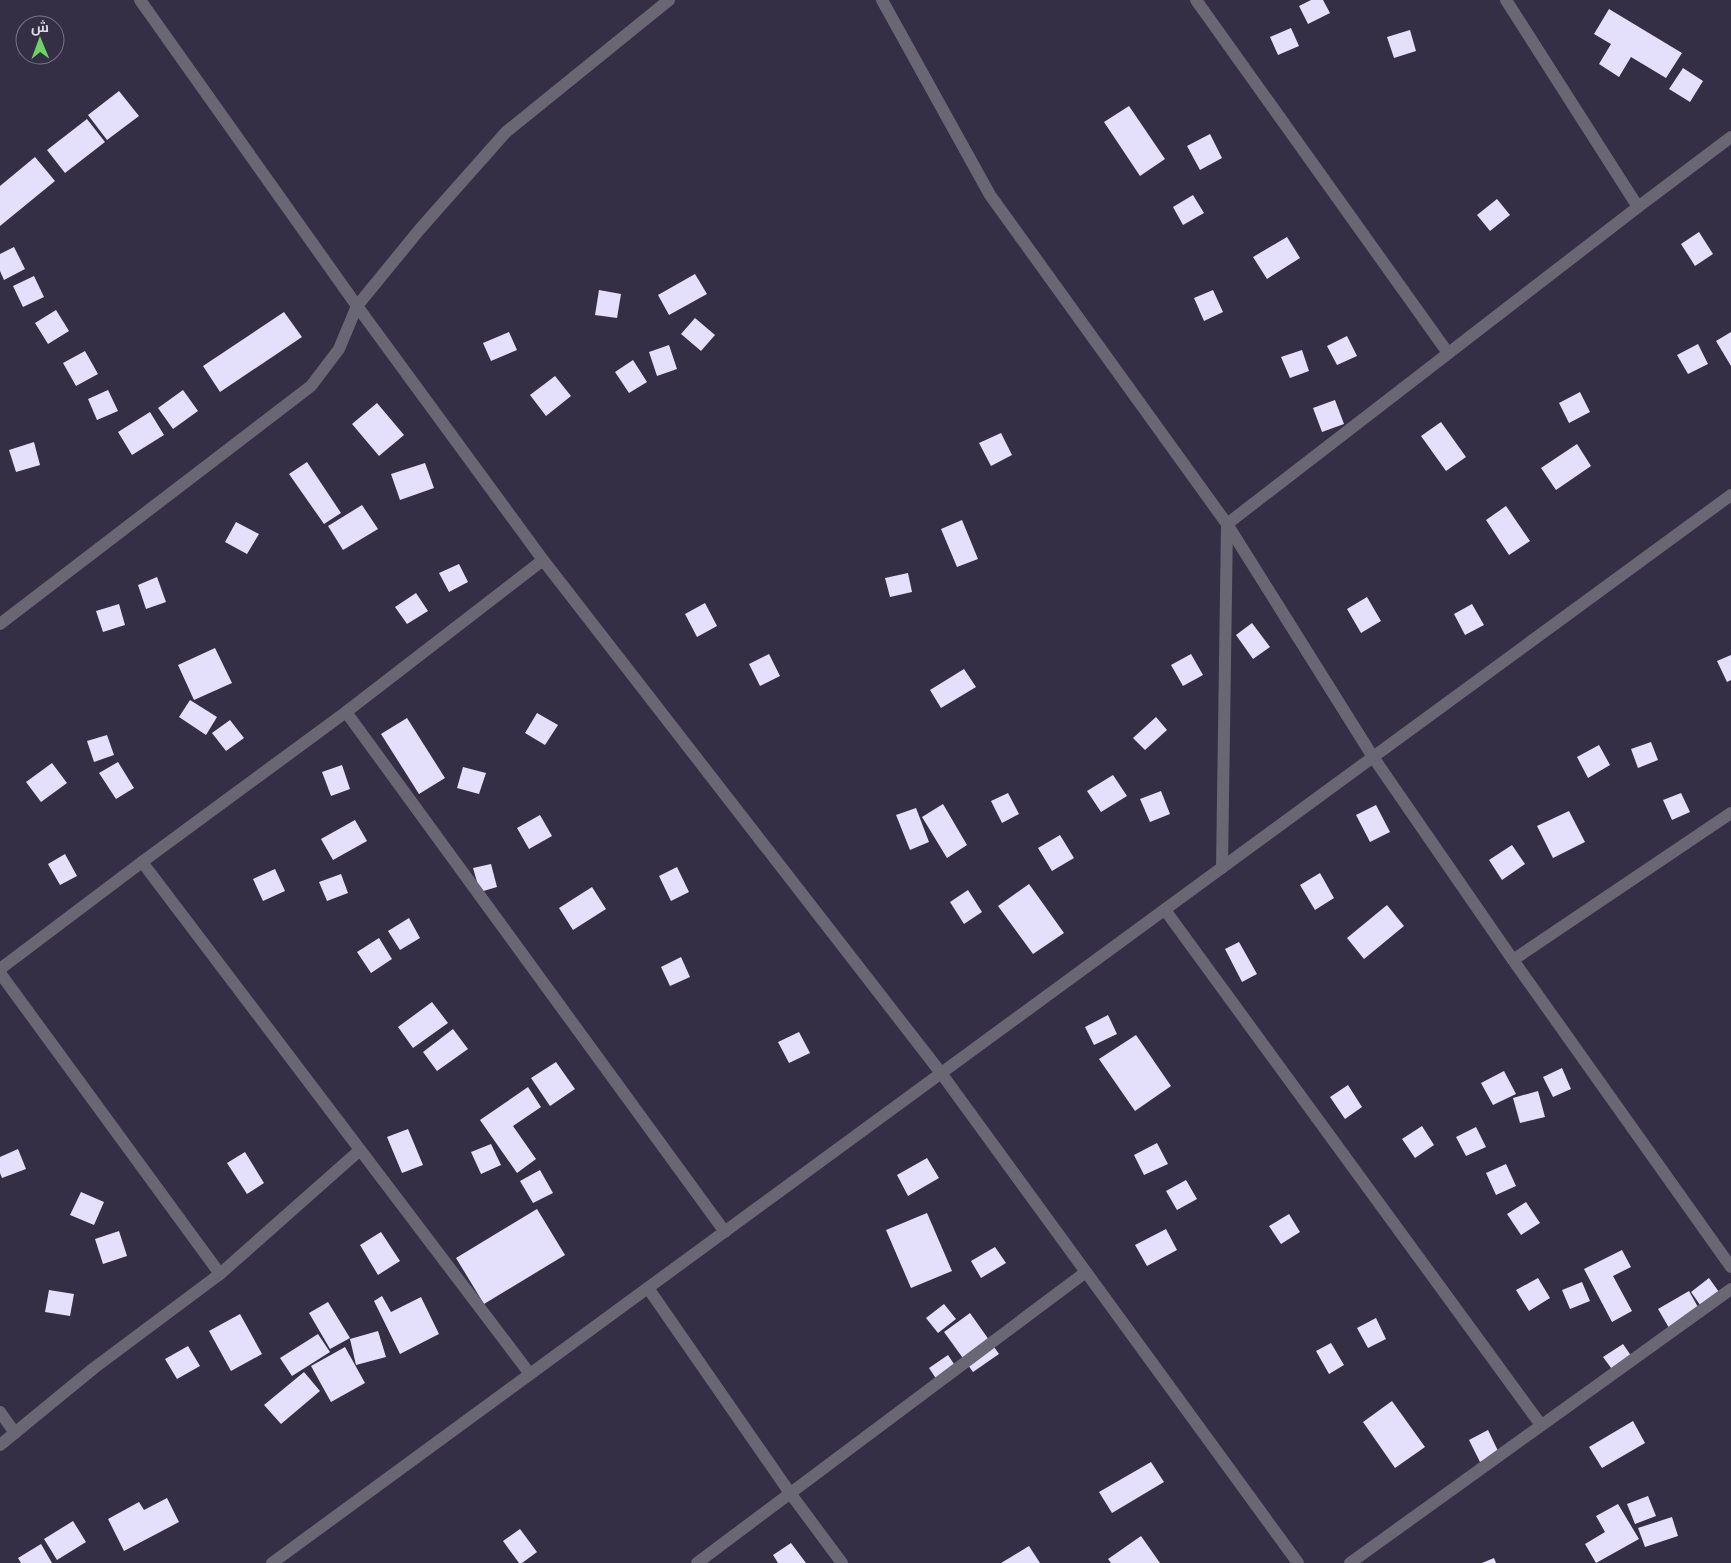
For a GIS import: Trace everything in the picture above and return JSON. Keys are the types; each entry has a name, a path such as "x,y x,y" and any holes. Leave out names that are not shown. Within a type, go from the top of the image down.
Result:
{"street":[{"path":"140,0 357,306 543,560 941,1073 1298,1563"},
{"path":"0,624 311,386 339,348 357,306 420,229 506,132 669,0"},
{"path":"882,0 990,195 1227,524 1373,757 1513,960 1731,1267"},
{"path":"1196,0 1448,353"},
{"path":"1506,0 1638,206"},
{"path":"1227,524 1638,206 1731,137"},
{"path":"272,1563 1731,495"},
{"path":"1222,868 1227,524"},
{"path":"0,969 346,712 543,560"},
{"path":"346,712 725,1232"},
{"path":"1513,960 1729,819"},
{"path":"142,862 530,1374"},
{"path":"1165,910 1541,1425"},
{"path":"0,974 220,1274"},
{"path":"0,1445 94,1368 220,1274 360,1150"},
{"path":"697,1563 1086,1272"},
{"path":"648,1288 790,1493 842,1563"},
{"path":"1350,1563 1731,1289"},
{"path":"0,1412 15,1433"}],"building":[{"path":"1311,0 1323,0 1330,13 1308,24 1299,6"},
{"path":"1609,9 1682,53 1666,78 1631,57 1619,77 1599,64 1611,44 1594,34"},
{"path":"1291,28 1299,46 1278,55 1270,37"},
{"path":"1410,30 1416,51 1394,58 1387,37"},
{"path":"1683,68 1703,81 1690,102 1669,89"},
{"path":"119,91 139,116 107,140 88,115"},
{"path":"1129,106 1165,159 1140,176 1104,122"},
{"path":"87,119 105,142 65,173 47,150"},
{"path":"1210,134 1222,158 1200,170 1187,146"},
{"path":"35,157 55,181 0,226 0,186"},
{"path":"1193,195 1204,213 1183,225 1173,207"},
{"path":"1497,199 1510,215 1490,231 1477,215"},
{"path":"1699,232 1713,254 1695,266 1681,244"},
{"path":"1287,237 1300,258 1267,279 1253,257"},
{"path":"14,247 25,269 4,280 0,271 0,254"},
{"path":"695,274 707,294 669,315 658,295"},
{"path":"34,276 44,297 23,307 13,286"},
{"path":"599,290 621,294 617,318 595,315"},
{"path":"1213,290 1223,312 1204,321 1194,298"},
{"path":"56,310 69,331 48,344 35,323"},
{"path":"284,312 302,337 220,392 203,366"},
{"path":"695,318 715,335 701,351 681,334"},
{"path":"509,332 517,350 491,361 483,343"},
{"path":"1731,332 1731,366 1716,341"},
{"path":"1347,336 1357,356 1337,365 1327,346"},
{"path":"1698,344 1708,364 1688,374 1677,355"},
{"path":"669,345 677,369 657,376 649,352"},
{"path":"1302,350 1309,371 1290,378 1281,357"},
{"path":"85,351 98,374 76,386 63,363"},
{"path":"633,360 647,382 629,393 615,372"},
{"path":"555,376 571,396 546,416 530,395"},
{"path":"108,390 118,411 97,420 88,399"},
{"path":"183,390 198,411 173,429 158,408"},
{"path":"1580,392 1590,412 1569,423 1559,403"},
{"path":"1335,400 1344,424 1322,432 1313,408"},
{"path":"377,403 404,435 379,456 352,424"},
{"path":"150,412 164,435 132,455 118,432"},
{"path":"1441,422 1466,457 1446,471 1421,436"},
{"path":"1001,433 1012,455 991,466 979,443"},
{"path":"34,442 40,465 16,472 9,450"},
{"path":"1577,444 1591,466 1556,490 1541,468"},
{"path":"307,462 341,513 324,524 289,474"},
{"path":"425,463 434,488 400,500 391,474"},
{"path":"362,505 378,529 343,550 328,526"},
{"path":"1506,506 1530,541 1509,555 1486,520"},
{"path":"962,520 978,559 957,567 941,529"},
{"path":"236,522 259,534 247,554 225,542"},
{"path":"459,564 468,582 449,592 439,573"},
{"path":"908,573 912,592 890,597 885,578"},
{"path":"157,577 166,602 146,609 138,585"},
{"path":"416,593 428,611 407,624 395,607"},
{"path":"1367,597 1381,621 1361,633 1347,609"},
{"path":"705,603 717,626 697,637 685,614"},
{"path":"119,604 125,625 103,632 96,611"},
{"path":"1472,604 1484,625 1465,635 1454,614"},
{"path":"1252,623 1270,647 1253,659 1236,635"},
{"path":"215,648 232,683 194,700 178,665"},
{"path":"769,654 780,676 760,686 749,664"},
{"path":"1191,654 1203,675 1183,686 1171,665"},
{"path":"1731,655 1731,680 1727,682 1717,661"},
{"path":"964,669 976,687 941,708 930,690"},
{"path":"190,700 217,717 206,735 179,717"},
{"path":"537,713 558,725 545,745 525,733"},
{"path":"1156,717 1167,730 1145,750 1133,738"},
{"path":"407,718 445,778 419,794 381,734"},
{"path":"230,720 244,738 226,751 212,733"},
{"path":"107,735 114,755 94,762 87,741"},
{"path":"1651,742 1658,760 1638,768 1631,749"},
{"path":"1599,745 1610,765 1588,778 1577,757"},
{"path":"118,762 134,788 116,799 99,773"},
{"path":"52,763 67,783 41,802 26,782"},
{"path":"342,765 350,789 331,796 322,772"},
{"path":"463,767 486,773 479,794 457,788"},
{"path":"1113,775 1127,796 1101,812 1087,791"},
{"path":"1161,791 1170,814 1150,822 1140,799"},
{"path":"1008,793 1019,814 1002,823 991,801"},
{"path":"1681,793 1690,812 1672,820 1663,800"},
{"path":"943,804 967,845 947,858 922,817"},
{"path":"1376,805 1390,832 1370,842 1356,815"},
{"path":"916,808 929,842 910,850 896,815"},
{"path":"1569,811 1585,842 1553,858 1537,826"},
{"path":"540,815 552,836 529,849 517,828"},
{"path":"355,820 367,841 333,860 321,839"},
{"path":"1060,835 1074,858 1052,871 1038,848"},
{"path":"1512,845 1525,864 1502,880 1489,860"},
{"path":"65,854 77,876 60,885 48,864"},
{"path":"491,864 497,887 480,892 473,868"},
{"path":"677,867 689,892 671,901 659,876"},
{"path":"275,869 285,891 263,901 253,879"},
{"path":"1320,873 1334,898 1315,910 1300,885"},
{"path":"341,874 348,893 327,901 319,882"},
{"path":"1029,884 1064,933 1033,954 998,906"},
{"path":"592,887 606,909 573,930 559,908"},
{"path":"968,890 982,912 964,924 950,902"},
{"path":"1387,905 1404,926 1364,959 1347,938"},
{"path":"409,918 420,938 400,950 388,931"},
{"path":"379,938 392,959 371,973 357,952"},
{"path":"1239,942 1257,974 1242,982 1225,949"},
{"path":"681,957 690,977 670,986 661,967"},
{"path":"432,1002 448,1023 413,1048 398,1027"},
{"path":"1108,1015 1117,1034 1094,1045 1085,1027"},
{"path":"453,1029 468,1049 437,1071 423,1052"},
{"path":"799,1032 810,1053 789,1063 778,1042"},
{"path":"1136,1035 1171,1086 1135,1111 1099,1059"},
{"path":"556,1062 575,1089 550,1106 531,1078"},
{"path":"1562,1068 1571,1089 1553,1097 1543,1077"},
{"path":"1504,1071 1516,1094 1493,1105 1481,1083"},
{"path":"1348,1085 1362,1107 1345,1119 1330,1097"},
{"path":"528,1087 541,1107 513,1126 536,1159 517,1173 480,1120"},
{"path":"1538,1091 1545,1117 1520,1123 1513,1098"},
{"path":"1422,1126 1434,1145 1415,1158 1402,1139"},
{"path":"1476,1127 1486,1147 1466,1156 1456,1137"},
{"path":"408,1129 423,1165 402,1173 387,1137"},
{"path":"1157,1143 1168,1164 1144,1175 1134,1155"},
{"path":"491,1144 501,1165 481,1174 471,1152"},
{"path":"18,1149 26,1169 2,1178 0,1173 0,1157"},
{"path":"245,1152 264,1183 247,1194 227,1163"},
{"path":"927,1158 939,1178 908,1196 897,1175"},
{"path":"1506,1164 1516,1186 1496,1195 1486,1173"},
{"path":"540,1170 553,1193 533,1203 520,1181"},
{"path":"1186,1180 1197,1199 1177,1210 1166,1191"},
{"path":"81,1192 104,1202 94,1225 70,1215"},
{"path":"1526,1202 1540,1223 1521,1235 1507,1214"},
{"path":"537,1209 565,1255 484,1304 456,1258"},
{"path":"927,1213 952,1271 911,1288 886,1230"},
{"path":"1289,1214 1300,1232 1281,1244 1269,1226"},
{"path":"1166,1229 1177,1250 1147,1266 1135,1245"},
{"path":"119,1231 127,1256 103,1264 95,1239"},
{"path":"381,1232 400,1261 378,1275 360,1245"},
{"path":"995,1247 1006,1263 981,1278 971,1261"},
{"path":"1622,1250 1631,1267 1613,1276 1632,1311 1612,1322 1584,1269"},
{"path":"1538,1278 1550,1298 1529,1311 1516,1290"},
{"path":"1709,1278 1724,1299 1705,1312 1691,1292"},
{"path":"1582,1282 1590,1301 1570,1309 1562,1290"},
{"path":"49,1290 74,1294 70,1316 45,1312"},
{"path":"1689,1291 1703,1316 1672,1333 1658,1309"},
{"path":"382,1296 391,1312 421,1297 439,1334 400,1354 374,1301"},
{"path":"328,1302 350,1338 330,1349 309,1313"},
{"path":"944,1304 956,1319 938,1333 926,1318"},
{"path":"970,1313 999,1354 973,1372 944,1332"},
{"path":"240,1314 262,1354 231,1371 209,1331"},
{"path":"1376,1318 1386,1339 1368,1348 1357,1328"},
{"path":"378,1331 386,1357 356,1365 350,1339"},
{"path":"318,1334 330,1352 292,1376 280,1358"},
{"path":"1331,1343 1344,1365 1329,1374 1316,1351"},
{"path":"1623,1344 1636,1363 1617,1376 1603,1357"},
{"path":"188,1346 200,1366 177,1379 165,1359"},
{"path":"345,1347 365,1383 331,1402 311,1366"},
{"path":"948,1355 960,1373 941,1386 929,1368"},
{"path":"304,1372 320,1391 281,1424 264,1405"},
{"path":"1392,1401 1425,1447 1395,1468 1363,1422"},
{"path":"1633,1421 1645,1443 1602,1468 1589,1447"},
{"path":"1488,1430 1499,1453 1480,1462 1469,1440"},
{"path":"1151,1462 1164,1482 1112,1513 1099,1492"},
{"path":"1648,1496 1656,1516 1635,1524 1627,1504"},
{"path":"167,1498 179,1522 124,1551 108,1519 139,1502 144,1510"},
{"path":"1618,1504 1639,1539 1596,1563 1585,1544 1605,1532 1596,1516"},
{"path":"1672,1517 1678,1536 1645,1547 1638,1528"},
{"path":"73,1521 86,1542 57,1560 44,1539"},
{"path":"520,1529 537,1552 522,1563 519,1563 503,1541"},
{"path":"1141,1536 1160,1563 1111,1563 1108,1559"},
{"path":"791,1543 806,1563 778,1563 773,1555"},
{"path":"41,1544 52,1563 21,1563 18,1558"},
{"path":"1029,1546 1040,1563 1001,1563"},
{"path":"1494,1558 1496,1563 1482,1563"}]}
